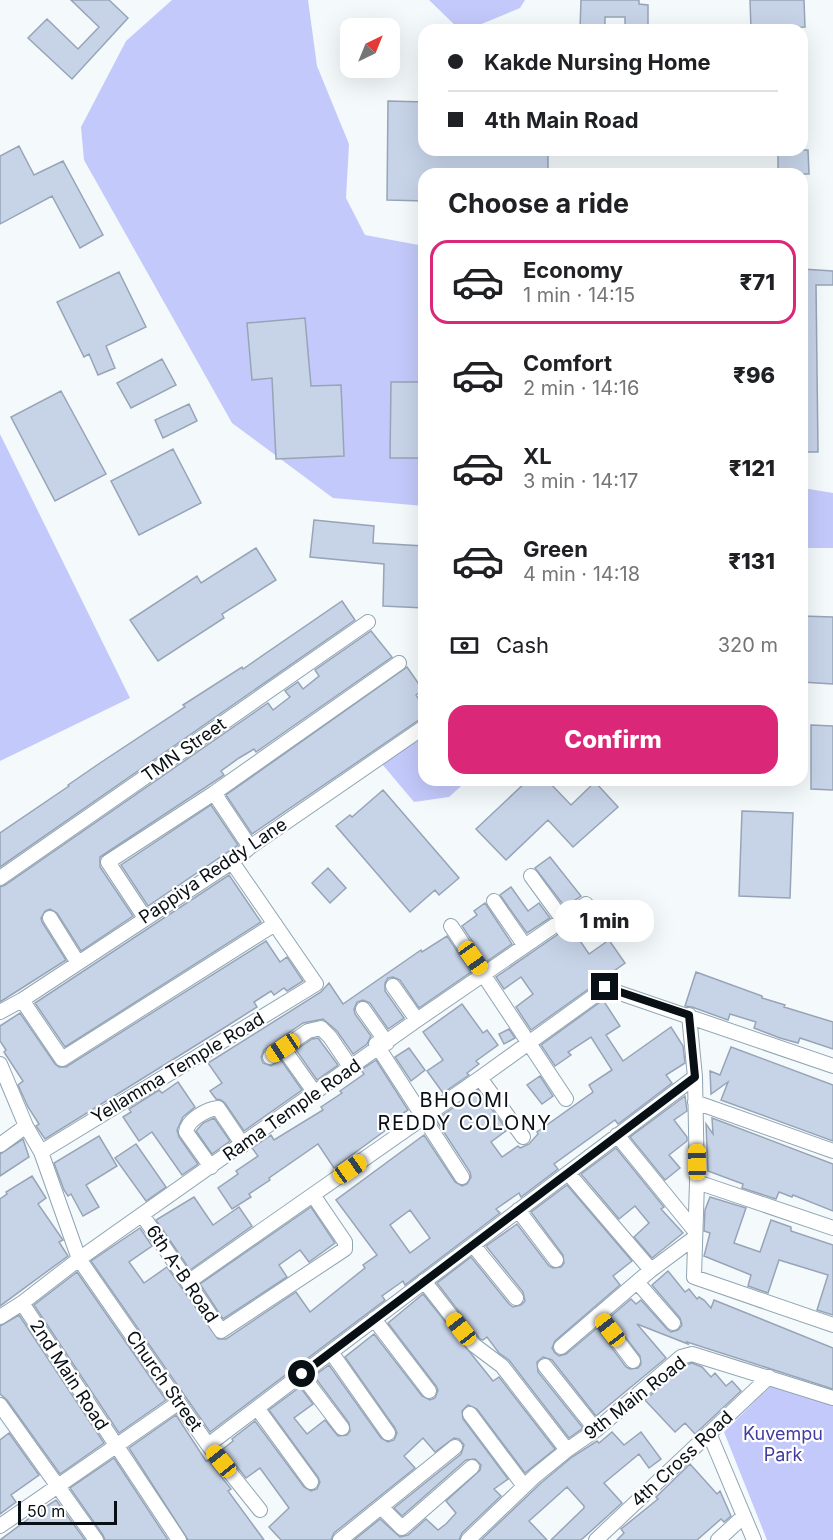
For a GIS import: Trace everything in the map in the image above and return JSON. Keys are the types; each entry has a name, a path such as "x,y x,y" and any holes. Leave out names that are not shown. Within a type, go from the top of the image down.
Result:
{"street":[{"name":"TMN Street","path":"0,878 368,622"},
{"path":"145,918 108,862 213,793 399,663"},
{"name":"Pappiya Reddy Lane","path":"0,1012 22,1000 232,862 250,847 418,730"},
{"path":"213,793 250,847"},
{"path":"22,1000 62,1059 275,924 232,862"},
{"path":"531,876 563,920"},
{"path":"494,901 525,946"},
{"name":"Rama Temple Road","path":"0,1317 375,1047 586,904"},
{"path":"50,918 78,963"},
{"name":"Yellamma Temple Road","path":"41,1152 316,984 275,924"},
{"path":"451,926 566,1099"},
{"path":"375,1047 393,986"},
{"path":"188,1282 480,1078 605,987 833,1066"},
{"path":"363,1009 375,1047 462,1177"},
{"path":"689,1015 695,1077 697,1182 694,1277 833,1325"},
{"path":"270,1057 308,1031 321,1028 330,1036 375,1047"},
{"path":"283,1048 314,1091"},
{"name":"Church Street","path":"0,1064 26,1126 41,1152 79,1259 208,1445 695,1077"},
{"path":"480,1078 522,1137"},
{"path":"695,1102 833,1151"},
{"path":"211,1167 186,1132 189,1123 210,1109 218,1108 234,1149"},
{"path":"0,1145 26,1126"},
{"path":"617,1136 695,1234"},
{"path":"568,1173 651,1270"},
{"path":"697,1182 833,1228"},
{"name":"6th A-B Road","path":"143,1216 221,1331 345,1249 345,1242 313,1195"},
{"path":"518,1210 556,1260"},
{"path":"561,1347 695,1234"},
{"path":"472,1245 516,1298"},
{"path":"424,1281 474,1345 502,1366 567,1450"},
{"path":"637,1282 673,1323"},
{"name":"2nd Main Road","path":"22,1303 179,1540"},
{"path":"598,1316 633,1361"},
{"path":"374,1319 429,1391"},
{"path":"331,1352 388,1433"},
{"name":"9th Main Road","path":"468,1540 524,1486 567,1450 596,1430 681,1357 692,1354 833,1398"},
{"path":"545,1366 596,1430"},
{"path":"302,1374 342,1428"},
{"name":"4th Cross Road","path":"596,1540 769,1377"},
{"path":"0,1526 178,1403"},
{"path":"0,1405 96,1540"},
{"path":"257,1408 311,1482"},
{"path":"470,1414 524,1486"},
{"path":"710,1433 754,1540"},
{"path":"208,1445 260,1510"},
{"path":"340,1540 455,1447"},
{"path":"381,1507 402,1528 472,1467"},
{"path":"718,1540 744,1516"}],"green space":[{"path":"172,0 308,0 317,66 349,144 346,198 365,235 418,245 418,505 333,498 232,423 84,160 81,127 126,41"},
{"path":"429,0 525,0 520,8 481,24 454,24"},
{"path":"0,434 130,698 0,761"},
{"path":"808,489 833,493 833,548 808,548"},
{"path":"418,737 418,786 461,786 449,797 414,802 382,764"},
{"name":"Kuvempu Park","path":"771,1386 833,1403 833,1540 767,1540 724,1432"}],"building":[{"path":"71,0 109,0 128,18 72,79 28,38 47,19 78,49 99,27"},
{"path":"581,0 639,0 639,4 648,5 648,24 625,24 625,17 605,17 605,24 580,24"},
{"path":"750,0 804,0 805,24 751,24"},
{"path":"388,101 418,102 418,156 548,156 548,168 418,168 418,201 387,200"},
{"path":"19,146 34,175 63,161 103,235 80,248 52,196 0,224 0,156"},
{"path":"808,150 809,174 808,168 778,168 778,156 808,156"},
{"path":"808,269 833,271 833,285 816,285 818,452 808,452"},
{"path":"119,272 146,327 106,346 115,368 98,375 89,354 84,357 57,302"},
{"path":"305,318 311,386 341,385 344,456 276,459 272,378 252,380 247,323"},
{"path":"162,359 176,385 131,408 117,383"},
{"path":"391,382 418,382 418,458 390,458"},
{"path":"61,391 106,474 55,501 11,417"},
{"path":"189,404 197,421 163,438 155,420"},
{"path":"173,449 201,503 139,535 111,481"},
{"path":"314,520 374,526 373,543 418,546 418,608 383,606 384,564 310,557"},
{"path":"256,548 276,580 222,614 224,618 158,661 130,620 197,576 201,583"},
{"path":"342,601 355,620 0,867 0,833 185,707 183,705 242,667 243,669"},
{"path":"808,616 833,617 833,684 808,682"},
{"path":"371,631 392,657 256,752 254,749 239,758 221,771 224,775 100,857 100,867 133,916 81,951 57,913 50,909 45,911 41,918 42,922 66,960 0,1002 0,887 268,703 273,710 290,697 285,691 298,682 303,689 319,676 315,670"},
{"path":"407,667 418,683 416,695 418,721 252,834 226,795"},
{"path":"811,725 833,726 833,790 811,789"},
{"path":"522,786 553,786 571,805 591,786 599,786 618,807 573,847 548,820 506,860 476,829"},
{"path":"383,790 459,878 439,895 435,890 410,912 336,826 350,815 352,817"},
{"path":"211,805 238,845 148,906 121,865"},
{"path":"742,811 793,813 790,898 739,896"},
{"path":"550,857 581,896 565,907 535,868"},
{"path":"328,868 346,888 330,903 312,883"},
{"path":"229,875 261,922 65,1047 35,1003"},
{"path":"511,887 528,911 539,903 550,918 527,933 500,895"},
{"path":"485,903 512,944 486,962 462,926 477,915 474,911"},
{"path":"570,926 589,954 609,940 625,963 531,1030 516,1007 533,994 521,977 504,989 496,977"},
{"path":"447,936 471,972 419,1008 400,980 393,977 388,978 385,991 404,1018 388,1029 370,1003 363,1000 357,1002 354,1009 355,1014 371,1036 367,1044 353,1054 337,1031 323,1019 303,1023 264,1050 261,1057 263,1063 271,1066 281,1060 302,1090 244,1131 225,1103 216,1099 210,1091 222,1083 208,1063 321,992 329,983 343,1004 421,950 422,952"},
{"path":"266,941 280,962 287,957 303,981 287,991 284,988 274,995 271,991 254,1002 257,1007 45,1139 36,1126 39,1124 18,1085 23,1081 4,1052 6,1050 0,1041 0,1026 20,1013 55,1064 59,1067 66,1067"},
{"path":"696,972 785,1005 784,1007 833,1022 833,1049 800,1038 798,1043 780,1038 754,1028 756,1022 730,1014 728,1020 685,1006"},
{"path":"603,1000 620,1026 606,1035 623,1061 671,1027 683,1046 685,1063 666,1075 672,1083 618,1124 615,1120 554,1164 558,1169 521,1197 519,1193 496,1209 500,1213 405,1285 403,1281 382,1296 385,1300 210,1432 91,1261 140,1228 152,1246 129,1262 144,1283 167,1267 218,1339 226,1339 296,1292 310,1312 365,1268 363,1265 377,1255 336,1200 424,1135 455,1182 462,1186 467,1184 471,1177 470,1172 436,1120 478,1090 507,1130 491,1142 502,1157 518,1146 520,1148 529,1144 538,1134 537,1132 593,1092 589,1085 612,1070 591,1037 568,1052 571,1055 555,1066 541,1045","holes":["410,1210 430,1238 410,1253 390,1225"]},
{"path":"462,1004 483,1033 487,1030 498,1045 476,1061 479,1064 467,1073 469,1075 443,1093 427,1071 443,1060 423,1032"},
{"path":"509,1029 515,1038 504,1044 499,1034"},
{"path":"318,1038 338,1065 317,1080 296,1050 312,1039"},
{"path":"731,1047 833,1085 833,1141 721,1100 728,1082 711,1094 710,1071 720,1075"},
{"path":"409,1048 425,1070 411,1081 395,1057"},
{"path":"376,1060 408,1110 388,1123 390,1127 334,1168 318,1144 269,1178 270,1180 249,1194 251,1197 232,1209 218,1188 238,1174 236,1171 258,1156 252,1148 271,1135 274,1140 323,1110 321,1107 342,1093 340,1091 364,1074 361,1070"},
{"path":"540,1076 553,1096 542,1104 527,1085"},
{"path":"178,1082 195,1107 183,1117 177,1130 179,1137 198,1164 182,1175 152,1132 139,1141 123,1117 131,1112 129,1109 159,1090 162,1093"},
{"path":"685,1096 687,1111 674,1120 687,1137 687,1141 669,1155 680,1168 665,1180 630,1137"},
{"path":"214,1118 230,1141 212,1154 196,1131 203,1123"},
{"path":"712,1118 833,1164 833,1211 793,1195 792,1197 779,1192 776,1199 742,1188 743,1184 708,1171 706,1124 713,1134"},
{"path":"99,1136 117,1166 86,1185 99,1207 83,1216 71,1194 68,1196 64,1190 54,1163"},
{"path":"23,1139 29,1157 0,1176 0,1154"},
{"path":"136,1144 166,1187 146,1201 115,1158"},
{"path":"616,1148 664,1207 661,1209 683,1233 652,1258 634,1237 649,1223 635,1206 619,1219 581,1174"},
{"path":"32,1176 46,1198 38,1204 63,1240 59,1242 68,1256 0,1306 0,1199 7,1194 6,1192"},
{"path":"567,1185 632,1261 613,1276 620,1285 555,1341 552,1348 555,1353 559,1356 566,1354 597,1328 626,1367 638,1368 641,1364 640,1356 610,1317 631,1299 636,1304 641,1300 667,1329 671,1332 678,1330 682,1325 680,1318 652,1285 668,1271 685,1292 689,1289 697,1299 699,1297 704,1300 711,1308 714,1300 833,1348 833,1389 687,1342 688,1344 637,1324 666,1358 596,1416 552,1360 543,1357 537,1362 538,1372 583,1428 569,1438 509,1360 499,1353 487,1337 480,1339 437,1283 471,1257 509,1304 513,1307 521,1305 525,1301 523,1292 486,1246 517,1224 549,1266 561,1267 564,1263 563,1255 531,1212"},
{"path":"194,1197 213,1225 239,1207 252,1226 190,1270 156,1220"},
{"path":"710,1197 746,1208 734,1243 760,1252 771,1220 791,1227 791,1231 833,1245 833,1315 817,1310 828,1275 779,1260 768,1293 748,1286 751,1275 704,1256 710,1233 704,1231 705,1210"},
{"path":"311,1207 335,1243 309,1262 300,1250 279,1265 287,1277 223,1319 200,1284"},
{"path":"77,1272 166,1400 119,1433 34,1305"},
{"path":"423,1294 493,1381 499,1377 555,1449 525,1473 477,1409 468,1405 462,1411 463,1419 508,1479 494,1489 501,1496 462,1533 459,1540 354,1540 380,1519 400,1537 408,1535 426,1519 438,1530 456,1513 446,1501 480,1470 481,1465 475,1459 466,1460 402,1516 394,1508 461,1454 464,1445 459,1439 454,1438 435,1452 423,1438 404,1456 415,1468 334,1533 331,1540 281,1540 269,1527 289,1508 260,1468 246,1478 223,1449 255,1421 304,1487 311,1491 317,1489 320,1482 318,1477 269,1410 300,1387 313,1404 294,1418 307,1434 325,1420 338,1436 347,1435 350,1431 349,1423 314,1376 329,1365 381,1438 388,1442 394,1440 397,1433 395,1428 345,1357 374,1334 422,1396 430,1400 435,1398 438,1390 436,1386 388,1323"},
{"path":"19,1315 104,1443 60,1474 7,1400 0,1394 0,1326"},
{"path":"692,1363 702,1367 711,1377 715,1373 726,1386 732,1381 741,1391 695,1434 685,1423 675,1432 645,1400 685,1365"},
{"path":"176,1415 206,1461 208,1460 231,1489 228,1491 264,1540 188,1540 129,1448"},
{"path":"612,1432 624,1445 641,1432 661,1459 649,1468 639,1454 604,1483 622,1503 581,1540 551,1540 584,1508 567,1487 529,1521 547,1540 481,1540 572,1457 597,1441 599,1443"},
{"path":"9,1433 39,1475 11,1495 16,1502 0,1514 0,1440"},
{"path":"114,1458 168,1540 105,1540 70,1488"},
{"path":"690,1464 717,1494 720,1491 731,1516 724,1522 721,1519 697,1540 617,1540 624,1533 621,1529 658,1499 656,1497"},
{"path":"56,1500 85,1540 0,1540 39,1511"}],"district":[{"name":"BHOOMI REDDY COLONY","path":"465,1112"}],"route":[{"path":"302,1374 695,1077 689,1015 605,987"}]}
